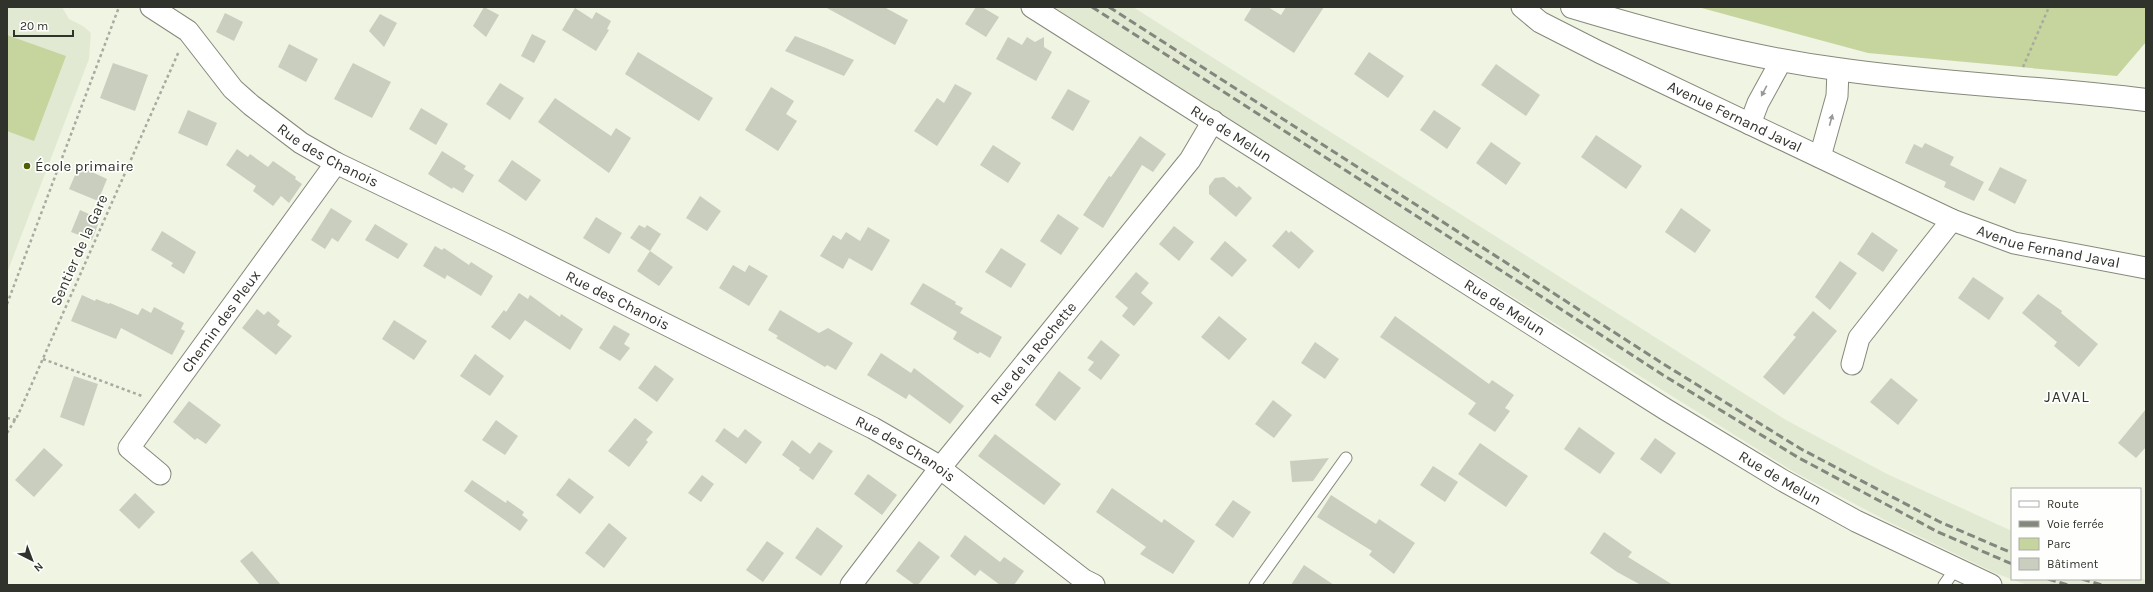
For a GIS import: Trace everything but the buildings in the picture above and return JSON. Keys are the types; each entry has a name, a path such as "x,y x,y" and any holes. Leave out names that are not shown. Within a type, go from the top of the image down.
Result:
{"main road":[{"path":"1572,7 1663,34 1781,61 1838,70 2146,100"}],"street":[{"name":"Rue des Chanois","path":"151,7 188,31 233,89 302,143 336,163 503,243 873,428 940,468 1073,571 1094,585"},
{"name":"Rue de Melun","path":"1032,7 1665,409 1782,480 1856,521 1950,577 1991,585"},
{"name":"Avenue Fernand Javal","path":"1522,7 1540,22 1598,52 1952,220 2014,243 2146,268"},
{"path":"1750,124 1758,103 1781,61"},
{"path":"1820,157 1837,96 1838,70"},
{"name":"Rue de la Rochette","path":"851,585 940,468 1190,160 1213,121"},
{"name":"Chemin des Pleux","path":"160,474 129,448 336,163"},
{"path":"1852,364 1859,338 1952,220"}],"lane":[{"path":"1255,585 1346,458"}],"path":[{"path":"7,304 120,7"},
{"path":"2023,68 2048,7"},
{"name":"Sentier de la Gare","path":"7,433 16,420 188,31"},
{"path":"2015,67 2031,68"},
{"path":"43,359 162,403"},
{"path":"7,418 16,420"}],"shaded area":[{"name":"École primaire","path":"7,7 62,7 69,19 83,26 91,33 89,59 7,273"},
{"path":"1047,7 1133,7 1786,420 1887,474 2011,531 2011,579 1995,573 1887,521 1794,472"},
{"path":"2141,578 2146,580 2146,585 2027,585 2014,580 2141,580"}],"green space":[{"path":"1698,7 2146,7 2146,42 2117,76 1868,53"},
{"path":"7,35 66,56 34,141 7,131"}],"railway":[{"path":"1092,7 1663,375 1799,458 1938,532 2011,564"},
{"path":"1109,7 1665,365 1801,449 1940,522 2011,553"},
{"path":"2051,580 2068,585"},
{"path":"2085,580 2102,585"}],"place":[{"name":"École primaire","path":"27,166"}],"district":[{"name":"JAVAL","path":"2067,396"}]}
